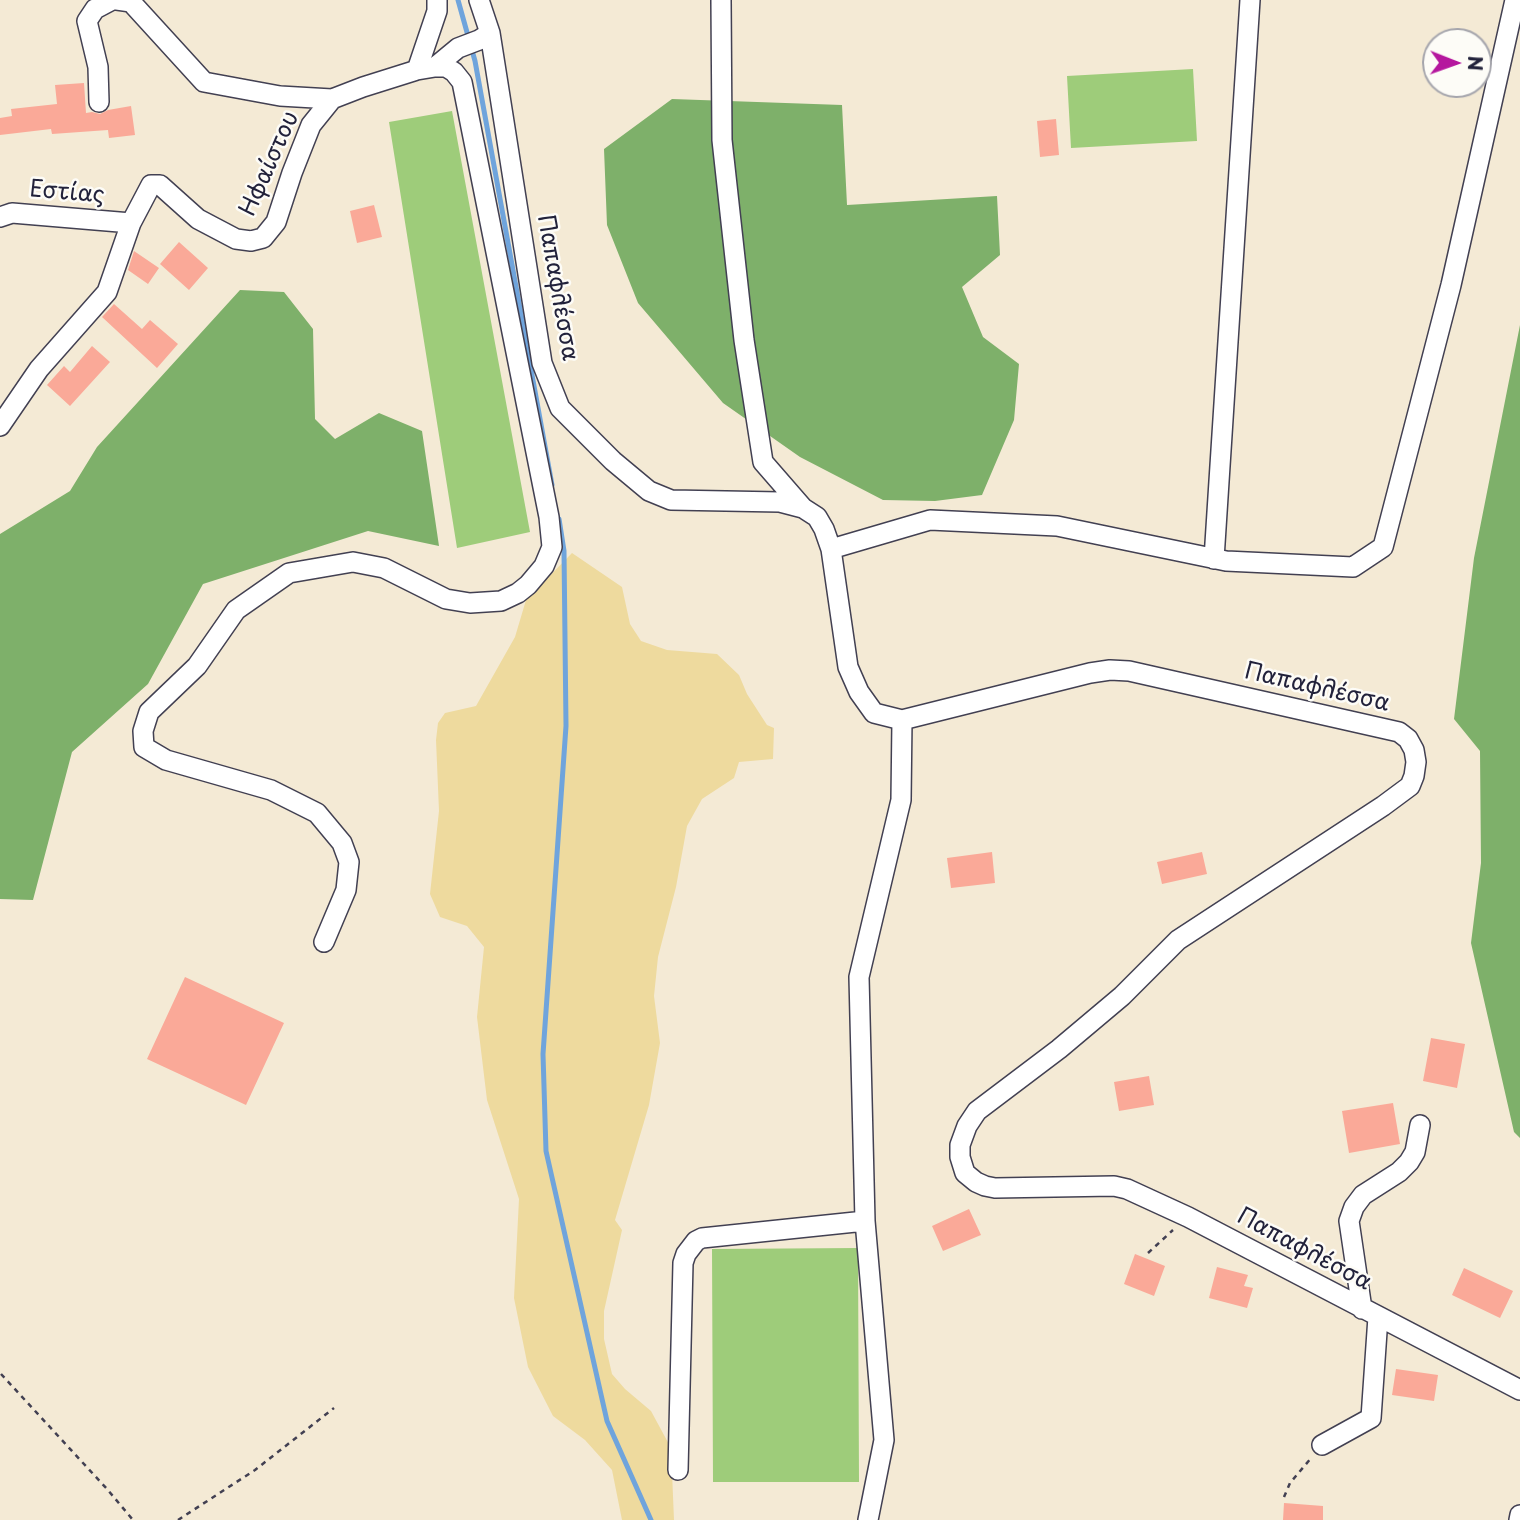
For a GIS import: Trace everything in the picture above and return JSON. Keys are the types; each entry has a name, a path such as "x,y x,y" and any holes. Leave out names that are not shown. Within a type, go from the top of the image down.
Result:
{"street":[{"path":"99,102 98,67 87,21 95,9 115,0 131,2 204,82 280,96 332,99"},
{"path":"324,942 346,890 349,862 342,843 317,813 271,790 166,760 144,747 143,731 149,712 197,666 236,610 289,573 353,562 384,568 446,599 470,603 501,601 528,585 544,566 552,547 549,517 462,82 436,70 438,0"},
{"name":"Παπαφλέσσα","path":"478,0 542,363 560,408 612,461 649,491 671,500 780,502 803,508"},
{"path":"721,0 722,140 744,341 763,462 803,508 817,517 824,529 831,549 848,667 859,692 874,712 902,720 901,800 859,977 865,1221 884,1440 868,1520"},
{"path":"1214,559 1250,0"},
{"path":"831,549 930,520 1057,526 1226,561 1353,567 1383,548 1451,285 1515,0"},
{"name":"Ηφαίστου","path":"0,426 39,369 107,292 131,223 151,186 160,185 198,219 236,239 251,241 263,238 276,222 311,125 332,99 363,87 436,70 458,48 485,37"},
{"name":"Εστίας","path":"0,217 12,213 131,223"},
{"name":"Παπαφλέσσα","path":"902,720 1110,670 1129,671 1399,732 1408,739 1416,762 1409,786 1383,806 1178,940 1122,996 1059,1049 977,1111 960,1144 961,1165 965,1173 976,1182 995,1188 1114,1186 1127,1189 1188,1217 1520,1390"},
{"path":"1322,1445 1371,1418 1370,1313 1349,1221 1354,1207 1363,1195 1399,1172 1409,1162 1415,1152 1420,1125"},
{"path":"678,1470 685,1254 702,1238 865,1221"}],"path":[{"path":"1148,1253 1174,1229"},
{"path":"1,1374 133,1520"},
{"path":"178,1520 255,1470 334,1408"},
{"path":"1284,1497 1290,1483 1322,1445"}],"green space":[{"path":"1193,69 1197,141 1071,148 1067,76"},
{"path":"672,99 842,105 847,205 997,196 1000,255 962,287 983,337 1019,364 1014,420 982,495 935,501 883,500 800,457 723,403 638,303 607,225 604,149"},
{"path":"452,111 530,532 457,548 389,122"},
{"path":"240,290 284,292 313,329 315,419 335,439 379,413 422,431 439,546 368,531 203,584 148,684 72,752 33,900 0,899 0,534 70,491 97,447"},
{"path":"1520,325 1520,1138 1514,1132 1471,943 1481,863 1480,751 1454,719 1474,558"},
{"path":"858,1248 859,1482 713,1482 712,1249"}],"sand":[{"path":"572,553 622,587 630,624 641,641 667,650 717,654 739,675 747,694 767,725 774,728 773,759 739,762 734,778 702,799 687,826 676,887 658,957 654,996 660,1043 649,1105 615,1220 622,1230 604,1311 604,1339 612,1374 651,1411 671,1448 674,1520 622,1520 612,1470 585,1440 553,1416 528,1367 514,1298 519,1199 487,1100 477,1017 484,947 467,926 440,917 430,894 439,811 436,740 438,723 445,713 476,706 515,637 526,600"}],"building":[{"path":"84,83 86,113 100,114 131,106 135,135 109,138 108,130 52,134 51,129 0,135 0,118 12,116 11,109 57,104 55,85"},
{"path":"1056,119 1059,155 1040,157 1037,121"},
{"path":"374,205 382,237 357,243 350,211"},
{"path":"179,242 208,268 189,290 160,264"},
{"path":"134,251 159,268 148,284 128,270"},
{"path":"114,304 142,329 150,320 178,344 157,368 102,317"},
{"path":"92,346 110,362 70,406 47,385 64,366 70,372"},
{"path":"992,852 995,883 951,888 947,858"},
{"path":"1202,852 1207,874 1162,884 1157,862"},
{"path":"185,977 284,1023 246,1105 147,1059"},
{"path":"1431,1038 1465,1044 1457,1088 1423,1081"},
{"path":"1149,1076 1154,1105 1119,1111 1114,1082"},
{"path":"1393,1103 1400,1144 1349,1153 1342,1111"},
{"path":"969,1209 981,1235 943,1251 932,1226"},
{"path":"1135,1254 1165,1266 1154,1296 1124,1284"},
{"path":"1217,1267 1248,1275 1244,1286 1253,1288 1247,1308 1209,1298"},
{"path":"1464,1268 1513,1291 1500,1318 1452,1295"},
{"path":"1396,1369 1438,1375 1434,1401 1392,1395"},
{"path":"1284,1503 1323,1506 1323,1520 1283,1520"}],"waterway":[{"path":"458,0 475,61 552,485"},
{"path":"559,519 564,551 566,726 543,1054 546,1151 607,1421 651,1520"}]}
